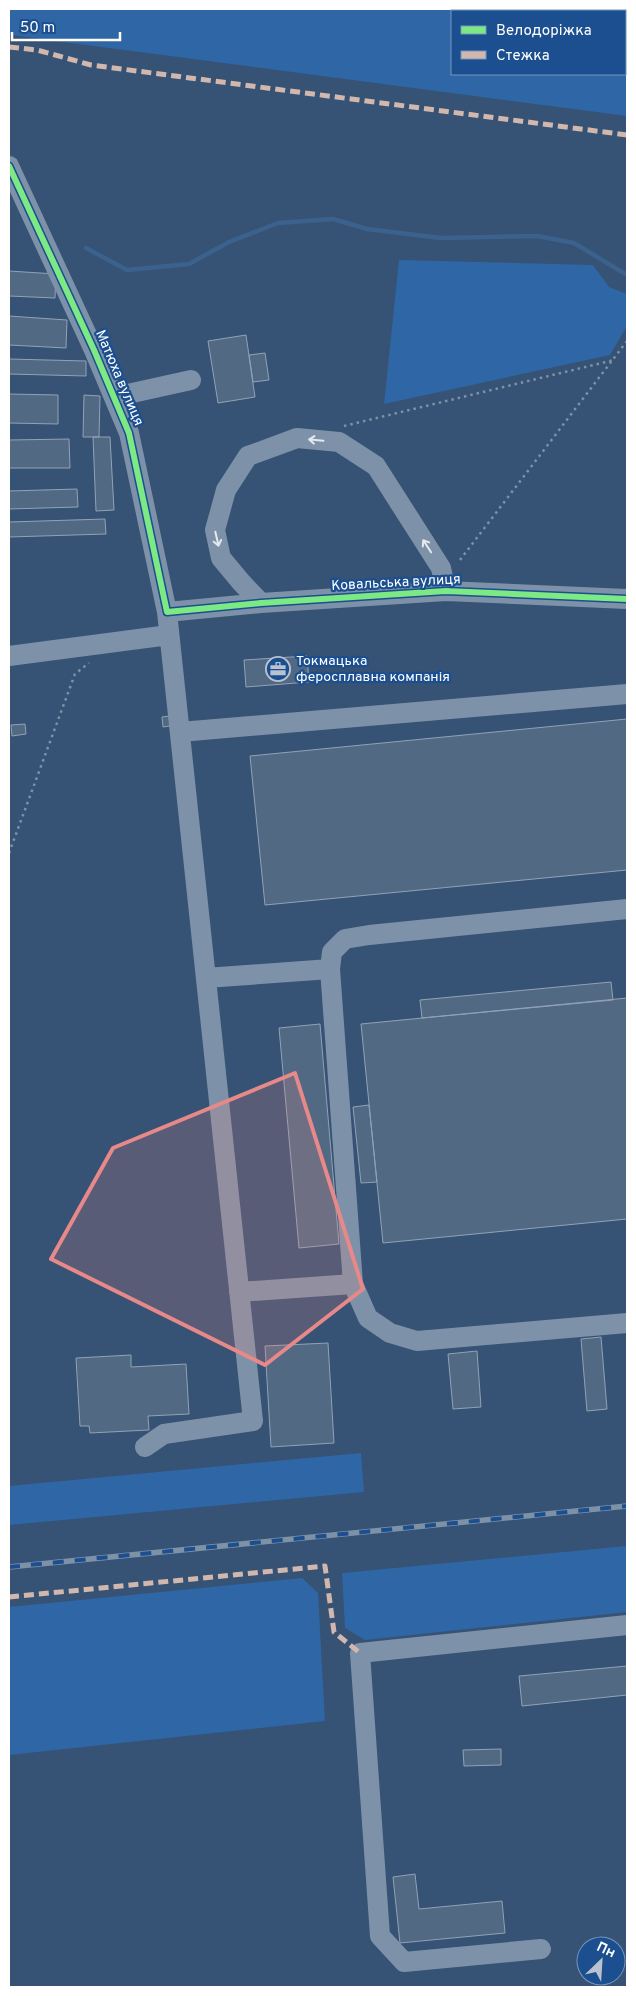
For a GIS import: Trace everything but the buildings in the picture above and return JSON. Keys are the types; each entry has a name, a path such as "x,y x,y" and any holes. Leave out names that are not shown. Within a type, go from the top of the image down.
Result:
{"street":[{"name":"Матюха вулиця","path":"9,166 94,350 129,433 167,612 180,732 253,1421 164,1434 145,1447"},
{"path":"114,397 192,380"},
{"name":"Ковальська вулиця","path":"261,603 221,558 215,530 226,490 248,456 296,438 339,442 376,466 441,568 446,591"},
{"name":"Ковальська вулиця","path":"167,612 261,603 446,591 627,599"},
{"path":"9,656 169,636"},
{"path":"180,732 627,694"},
{"path":"627,909 345,939 332,952 330,969 353,1284 368,1318 390,1333 417,1342 627,1323"},
{"path":"206,978 330,969"},
{"path":"239,1292 353,1284"},
{"path":"541,1949 404,1962 380,1936 360,1653 627,1626"}],"path":[{"path":"460,560 627,341"},
{"path":"335,428 614,360"},
{"path":"9,853 75,674 96,658"}],"highlighted area":[{"path":"295,1073 363,1289 265,1365 51,1259 113,1148"}],"shaded area":[{"path":"9,9 627,9 627,116 10,35"},
{"path":"399,260 593,265 609,287 627,294 627,326 610,355 384,404"},
{"path":"361,1453 364,1492 9,1525 9,1486"},
{"path":"627,1546 627,1612 365,1640 345,1628 342,1573"},
{"path":"302,1578 318,1593 325,1721 9,1755 9,1607"}],"waterway":[{"path":"86,248 127,270 189,264 229,242 278,223 333,219 367,229 441,238 537,236 574,243 627,275"}],"railway":[{"path":"9,1567 627,1506"}],"marked path":[{"path":"9,47 37,50 91,65 627,135"},
{"path":"9,1597 325,1566 334,1632 360,1653"}],"cycle path":[{"path":"9,166 94,350 129,433 167,612 261,603 446,591 627,599"}],"place":[{"name":"Токмацька феросплавна компанія","path":"278,669"}]}
